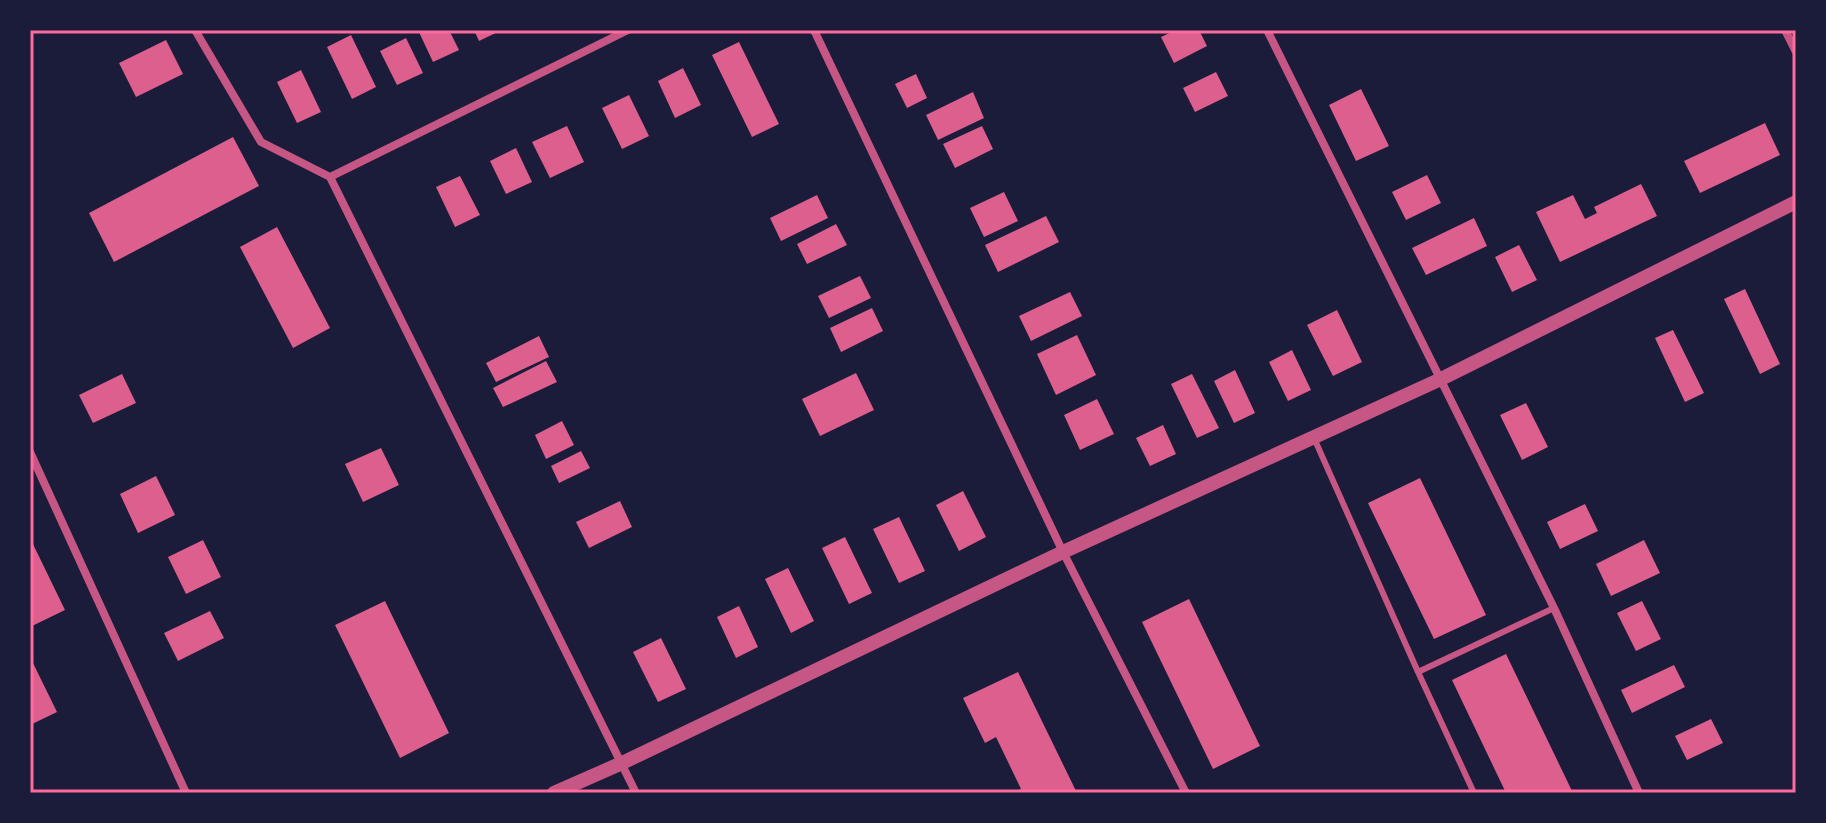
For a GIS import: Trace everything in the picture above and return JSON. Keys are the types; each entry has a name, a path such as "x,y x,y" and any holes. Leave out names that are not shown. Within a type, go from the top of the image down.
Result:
{"street":[{"path":"195,30 261,142 330,177 636,793"},
{"path":"330,177 628,30"},
{"path":"814,30 1063,552 1186,793"},
{"path":"1267,30 1554,608 1639,793"},
{"path":"1785,30 1796,52"},
{"path":"554,793 1063,552 1441,379 1796,202"},
{"path":"30,452 186,793"}],"lane":[{"path":"1314,437 1474,793"},
{"path":"1418,672 1554,608"}],"building":[{"path":"418,30 449,30 459,50 433,62"},
{"path":"474,30 502,30 479,41"},
{"path":"1176,30 1199,30 1207,46 1174,63 1161,37"},
{"path":"351,35 376,87 352,99 327,47"},
{"path":"406,38 423,73 397,85 380,51"},
{"path":"166,40 183,74 136,97 119,63"},
{"path":"739,42 779,124 752,137 712,55"},
{"path":"683,68 701,105 675,118 658,81"},
{"path":"301,70 321,112 297,123 277,82"},
{"path":"1216,72 1228,96 1195,112 1183,88"},
{"path":"916,74 927,98 907,108 895,84"},
{"path":"1361,89 1389,146 1356,161 1329,105"},
{"path":"973,92 984,118 938,140 926,115"},
{"path":"629,95 649,136 622,149 602,108"},
{"path":"1765,123 1780,155 1700,193 1684,161"},
{"path":"567,126 584,162 550,178 532,142"},
{"path":"982,126 993,149 955,168 943,144"},
{"path":"233,137 259,186 114,262 89,213"},
{"path":"516,148 532,182 506,194 490,161"},
{"path":"1427,175 1441,203 1406,220 1392,192"},
{"path":"460,176 480,215 455,227 436,187"},
{"path":"1641,184 1657,216 1560,262 1536,212 1573,195 1585,219 1597,213 1594,207"},
{"path":"1004,192 1018,221 984,237 970,208"},
{"path":"817,195 828,218 781,241 770,218"},
{"path":"1046,216 1059,242 998,272 985,245"},
{"path":"1474,218 1487,246 1426,275 1412,248"},
{"path":"836,224 847,245 807,264 797,244"},
{"path":"277,227 330,328 293,348 240,247"},
{"path":"1519,245 1537,280 1512,292 1495,257"},
{"path":"860,276 871,298 829,318 818,296"},
{"path":"1745,289 1780,364 1760,374 1724,299"},
{"path":"1070,292 1082,316 1031,341 1019,316"},
{"path":"872,308 883,331 841,352 830,328"},
{"path":"1337,310 1362,362 1333,376 1307,325"},
{"path":"1673,330 1704,393 1685,402 1655,338"},
{"path":"1077,335 1096,375 1056,395 1037,354"},
{"path":"539,336 549,357 496,382 486,363"},
{"path":"1292,350 1311,390 1288,401 1269,362"},
{"path":"546,361 557,382 503,407 493,388"},
{"path":"1235,370 1255,413 1234,423 1214,381"},
{"path":"856,373 874,410 820,436 802,399"},
{"path":"122,374 136,403 93,423 79,395"},
{"path":"1192,374 1219,428 1197,438 1171,384"},
{"path":"1097,399 1114,434 1080,450 1064,415"},
{"path":"1526,403 1548,447 1522,460 1500,415"},
{"path":"562,421 574,445 546,459 535,435"},
{"path":"1163,425 1176,454 1150,466 1136,438"},
{"path":"381,448 399,485 363,502 345,464"},
{"path":"581,451 590,468 559,483 551,466"},
{"path":"156,476 175,515 138,533 120,494"},
{"path":"1420,478 1486,615 1434,639 1368,503"},
{"path":"963,491 986,537 959,551 936,505"},
{"path":"620,501 632,527 589,548 576,522"},
{"path":"1585,504 1598,531 1560,549 1547,522"},
{"path":"899,517 925,571 899,583 873,529"},
{"path":"845,537 872,593 849,604 822,548"},
{"path":"30,538 65,610 30,627"},
{"path":"203,540 221,577 186,594 168,557"},
{"path":"1644,540 1660,573 1611,596 1596,564"},
{"path":"788,568 814,621 791,633 765,579"},
{"path":"1189,599 1260,746 1213,769 1142,622"},
{"path":"385,601 449,733 400,758 335,625"},
{"path":"1642,601 1661,639 1636,651 1617,613"},
{"path":"739,606 758,647 736,658 717,617"},
{"path":"210,611 224,638 178,661 164,633"},
{"path":"661,638 686,689 658,702 633,652"},
{"path":"1506,654 1573,793 1506,793 1452,680"},
{"path":"33,663 57,712 30,725 30,664"},
{"path":"1674,665 1685,687 1632,713 1621,690"},
{"path":"1018,672 1077,793 1013,793 1021,789 996,737 985,743 963,698"},
{"path":"1711,719 1723,743 1687,760 1675,736"}]}
